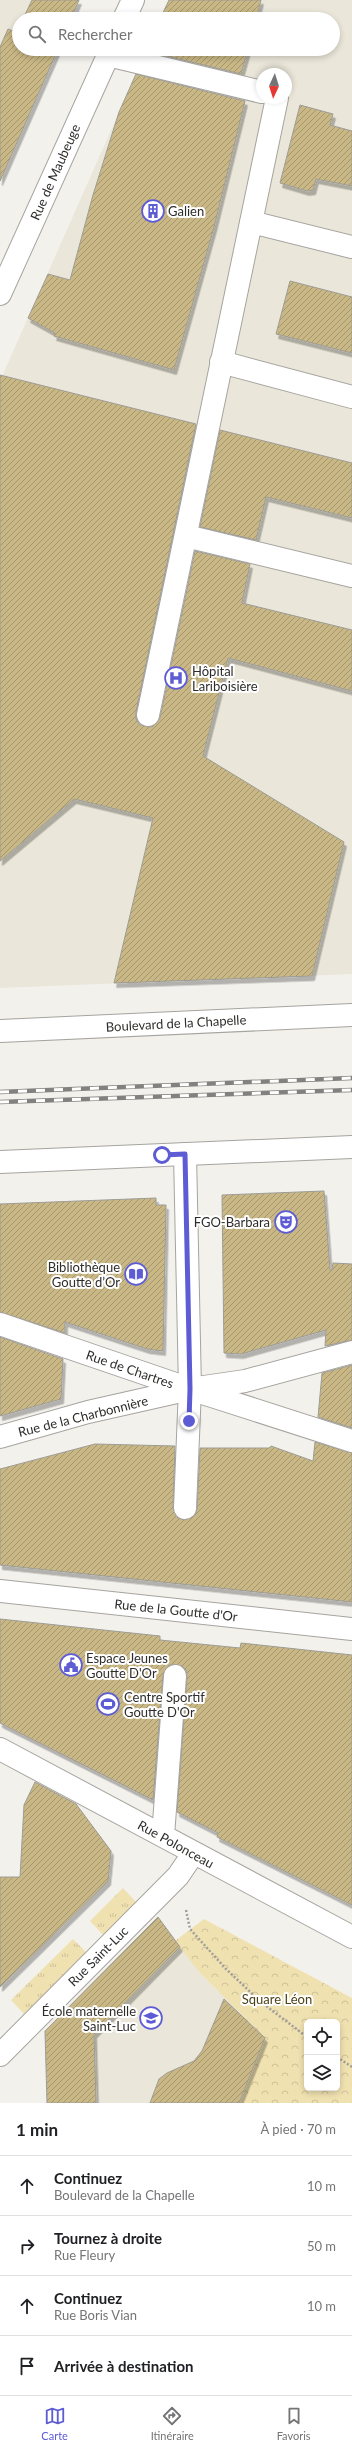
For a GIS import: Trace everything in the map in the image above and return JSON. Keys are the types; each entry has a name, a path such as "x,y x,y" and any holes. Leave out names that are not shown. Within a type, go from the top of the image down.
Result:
{"street":[{"path":"127,12 133,0"},
{"name":"Rue de Maubeuge","path":"0,294 107,56"},
{"path":"124,56 256,90"},
{"path":"148,715 186,536 220,362 276,104"},
{"path":"251,222 352,247"},
{"path":"220,362 352,397"},
{"path":"186,536 352,576"},
{"name":"Boulevard de la Chapelle","path":"0,1031 352,1015"},
{"path":"0,1162 352,1147"},
{"path":"185,1154 190,1389 185,1508"},
{"name":"Rue de Chartres","path":"0,1324 190,1389 352,1441"},
{"name":"Rue de la Charbonnière","path":"0,1437 88,1412 190,1389 245,1381 352,1352"},
{"name":"Rue de la Goutte d'Or","path":"0,1591 352,1629"},
{"path":"163,1836 175,1676"},
{"name":"Rue Polonceau","path":"0,1749 163,1836 193,1854 352,1937"},
{"name":"Rue Saint-Luc","path":"0,2055 178,1876 193,1854"}],"path":[{"path":"190,1929 245,1987 278,2016 304,2035"},
{"path":"340,2059 352,2067"}],"shaded area":[{"path":"0,0 70,0 62,12 12,12 12,56 17,56 0,105"},
{"name":"Hôpital Lariboisière","path":"169,0 352,0 352,974 0,988 0,381 144,56 340,56 340,12 163,12"},
{"name":"École maternelle Saint-Luc","path":"158,1917 199,1972 265,2038 239,2103 47,2103 45,2031"}],"green space":[{"path":"123,1888 136,1902 103,1935 90,1921"},
{"name":"Square Léon","path":"204,1919 352,1998 352,2103 239,2103 265,2038 199,1972 175,1941"},
{"path":"73,1939 87,1953 24,2014 11,2000"}],"building":[{"path":"32,0 79,0 74,12 26,12"},
{"path":"169,0 261,0 258,12 163,12"},
{"path":"8,29 12,30 12,56 55,56 0,181 0,47"},
{"path":"167,56 246,56 241,74"},
{"name":"Galien","path":"136,74 245,101 214,227 174,370 54,336 55,333 28,318 48,274 70,280 93,195 119,112"},
{"path":"300,105 333,114 330,125 352,131 352,186 316,179 313,190 307,191 280,183"},
{"path":"290,281 352,297 352,353 276,334"},
{"path":"0,375 196,424 136,712 136,719 140,725 152,727 160,718 195,551 250,564 242,603 352,630 352,691 228,658 203,756 344,842 312,976 114,983 153,818 74,799 0,861"},
{"path":"220,430 352,463 352,518 266,497 256,540 200,527"},
{"path":"324,1191 330,1270 332,1270 333,1263 352,1264 352,1340 325,1346 326,1330 241,1354 224,1353 222,1195"},
{"path":"156,1198 156,1205 166,1205 163,1351 147,1349 65,1322 65,1333 0,1312 0,1204"},
{"path":"0,1337 63,1359 61,1399 0,1416"},
{"path":"352,1365 352,1428 318,1417 322,1373"},
{"path":"315,1442 352,1453 352,1602 0,1565 0,1469 95,1444 175,1446 173,1508 178,1518 185,1520 195,1515 197,1509 200,1448 269,1448 271,1446 313,1461"},
{"path":"0,1619 160,1636 160,1640 240,1648 241,1643 352,1655 352,1905 217,1837 218,1833 177,1812 187,1677 186,1670 182,1666 169,1665 163,1675 153,1800 0,1723"},
{"path":"35,1782 76,1804 111,1851 108,1881 0,1987 0,1877 20,1877 24,1805"},
{"path":"158,1917 180,1947 94,2034 96,2103 47,2103 45,2031"},
{"path":"224,1999 265,2038 239,2103 150,2103 159,2079 167,2073 194,2061 202,2051"}],"railway":[{"path":"0,1092 352,1078"},
{"path":"0,1102 352,1090"}],"place":[{"name":"Galien","path":"153,211"},
{"name":"Hôpital Lariboisière","path":"176,678"},
{"name":"FGO-Barbara","path":"286,1222"},
{"name":"Bibliothèque Goutte d’Or","path":"136,1274"},
{"name":"Espace Jeunes Goutte D'Or","path":"71,1665"},
{"name":"Centre Sportif Goutte D'Or","path":"108,1704"},
{"name":"École maternelle Saint-Luc","path":"151,2018"}],"route":[{"path":"162,1155 185,1154 190,1389 189,1421"}]}
